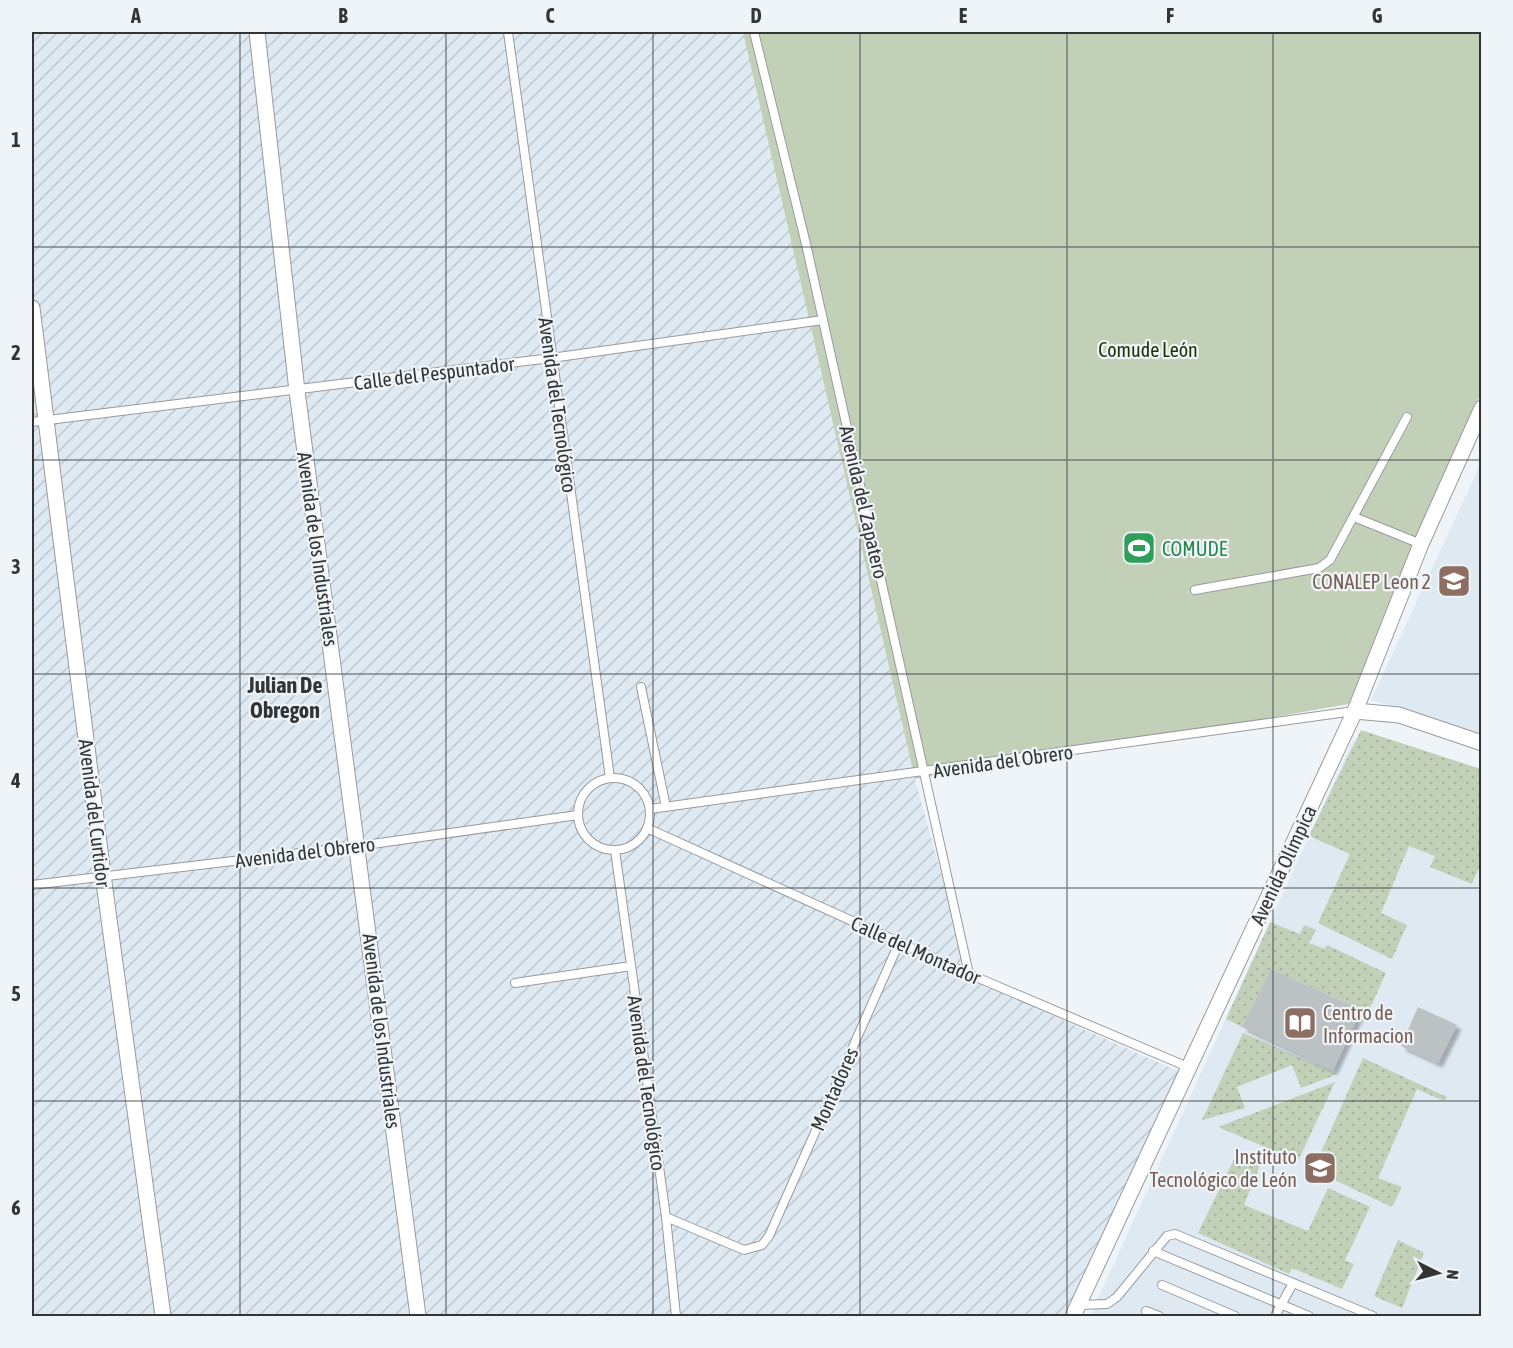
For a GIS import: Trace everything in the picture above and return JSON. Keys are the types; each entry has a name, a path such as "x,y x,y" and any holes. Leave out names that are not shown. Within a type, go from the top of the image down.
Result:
{"street":[{"name":"Avenida de los Industriales","path":"257,32 297,391 418,1317"},
{"name":"Avenida del Curtidor","path":"32,308 38,422 163,1317"},
{"name":"Avenida Olímpica","path":"1076,1311 1355,711 1421,544 1482,408"},
{"path":"1355,711 1399,715 1482,743"}],"lane":[{"name":"Avenida del Tecnológico","path":"508,32 610,778"},
{"name":"Avenida del Zapatero","path":"754,32 823,320 969,974"},
{"name":"Calle del Pespuntador","path":"38,422 551,358 823,320"},
{"path":"1195,590 1319,568 1330,560 1338,549 1407,417"},
{"path":"1354,517 1421,544"},
{"path":"641,687 666,807"},
{"name":"Avenida del Obrero","path":"650,809 1355,711"},
{"path":"610,778 632,782 640,789 650,809 647,828 634,843 615,850 604,848 586,836 578,815 583,795 600,780 610,778"},
{"name":"Avenida del Obrero","path":"32,885 358,846 578,815"},
{"name":"Calle del Montador","path":"647,828 969,974 1188,1067"},
{"name":"Avenida del Tecnológico","path":"615,850 666,1216 676,1317"},
{"name":"Montadores","path":"666,1216 730,1246 744,1250 762,1245 769,1236 899,943"},
{"path":"515,983 631,966"},
{"path":"1076,1311 1107,1304 1118,1297 1153,1251 1167,1236 1175,1234 1292,1285 1373,1317"},
{"path":"1153,1251 1310,1317"},
{"path":"1162,1285 1235,1317"},
{"path":"1275,1317 1292,1285"},
{"path":"1146,1311 1159,1317"}],"shaded area":[{"path":"32,32 751,32 915,779 970,979 1180,1072 1069,1316 32,1316"},
{"name":"CONALEP Leon 2","path":"1481,463 1481,735 1371,700"},
{"name":"Instituto Tecnológico de León","path":"1353,740 1481,778 1481,1316 1090,1316"}],"green space":[{"name":"COMUDE","path":"743,32 1481,32 1481,392 1349,704 915,779"},
{"path":"1361,730 1481,769 1481,863 1472,884 1430,867 1435,856 1409,846 1381,913 1407,925 1392,959 1318,923 1350,854 1309,836"},
{"path":"1270,922 1300,934 1304,925 1316,930 1309,943 1325,949 1327,945 1386,973 1364,1022 1358,1019 1361,1010 1271,969 1242,1027 1226,1019"},
{"path":"1243,1033 1338,1074 1301,1088 1292,1065 1237,1087 1245,1108 1202,1120"},
{"path":"1363,1058 1447,1097 1444,1101 1417,1089 1378,1178 1402,1187 1392,1207 1313,1170"},
{"path":"1335,1082 1298,1161 1218,1127"},
{"path":"1237,1153 1261,1163 1244,1205 1308,1231 1328,1188 1370,1207 1345,1260 1354,1264 1342,1289 1292,1268 1289,1274 1198,1233"},
{"path":"1398,1240 1424,1253 1402,1308 1374,1296"}],"building":[{"name":"Centro de Informacion","path":"1271,969 1361,1010 1333,1070 1242,1027"},
{"path":"1418,1007 1457,1025 1438,1063 1401,1046"}],"place":[{"name":"COMUDE","path":"1139,548"},
{"name":"CONALEP Leon 2","path":"1454,581"},
{"name":"Centro de Informacion","path":"1300,1023"},
{"name":"Instituto Tecnológico de León","path":"1320,1168"}],"district":[{"name":"Julian De Obregon","path":"285,698"}],"park label":[{"name":"Comude León","path":"1148,349"}]}
